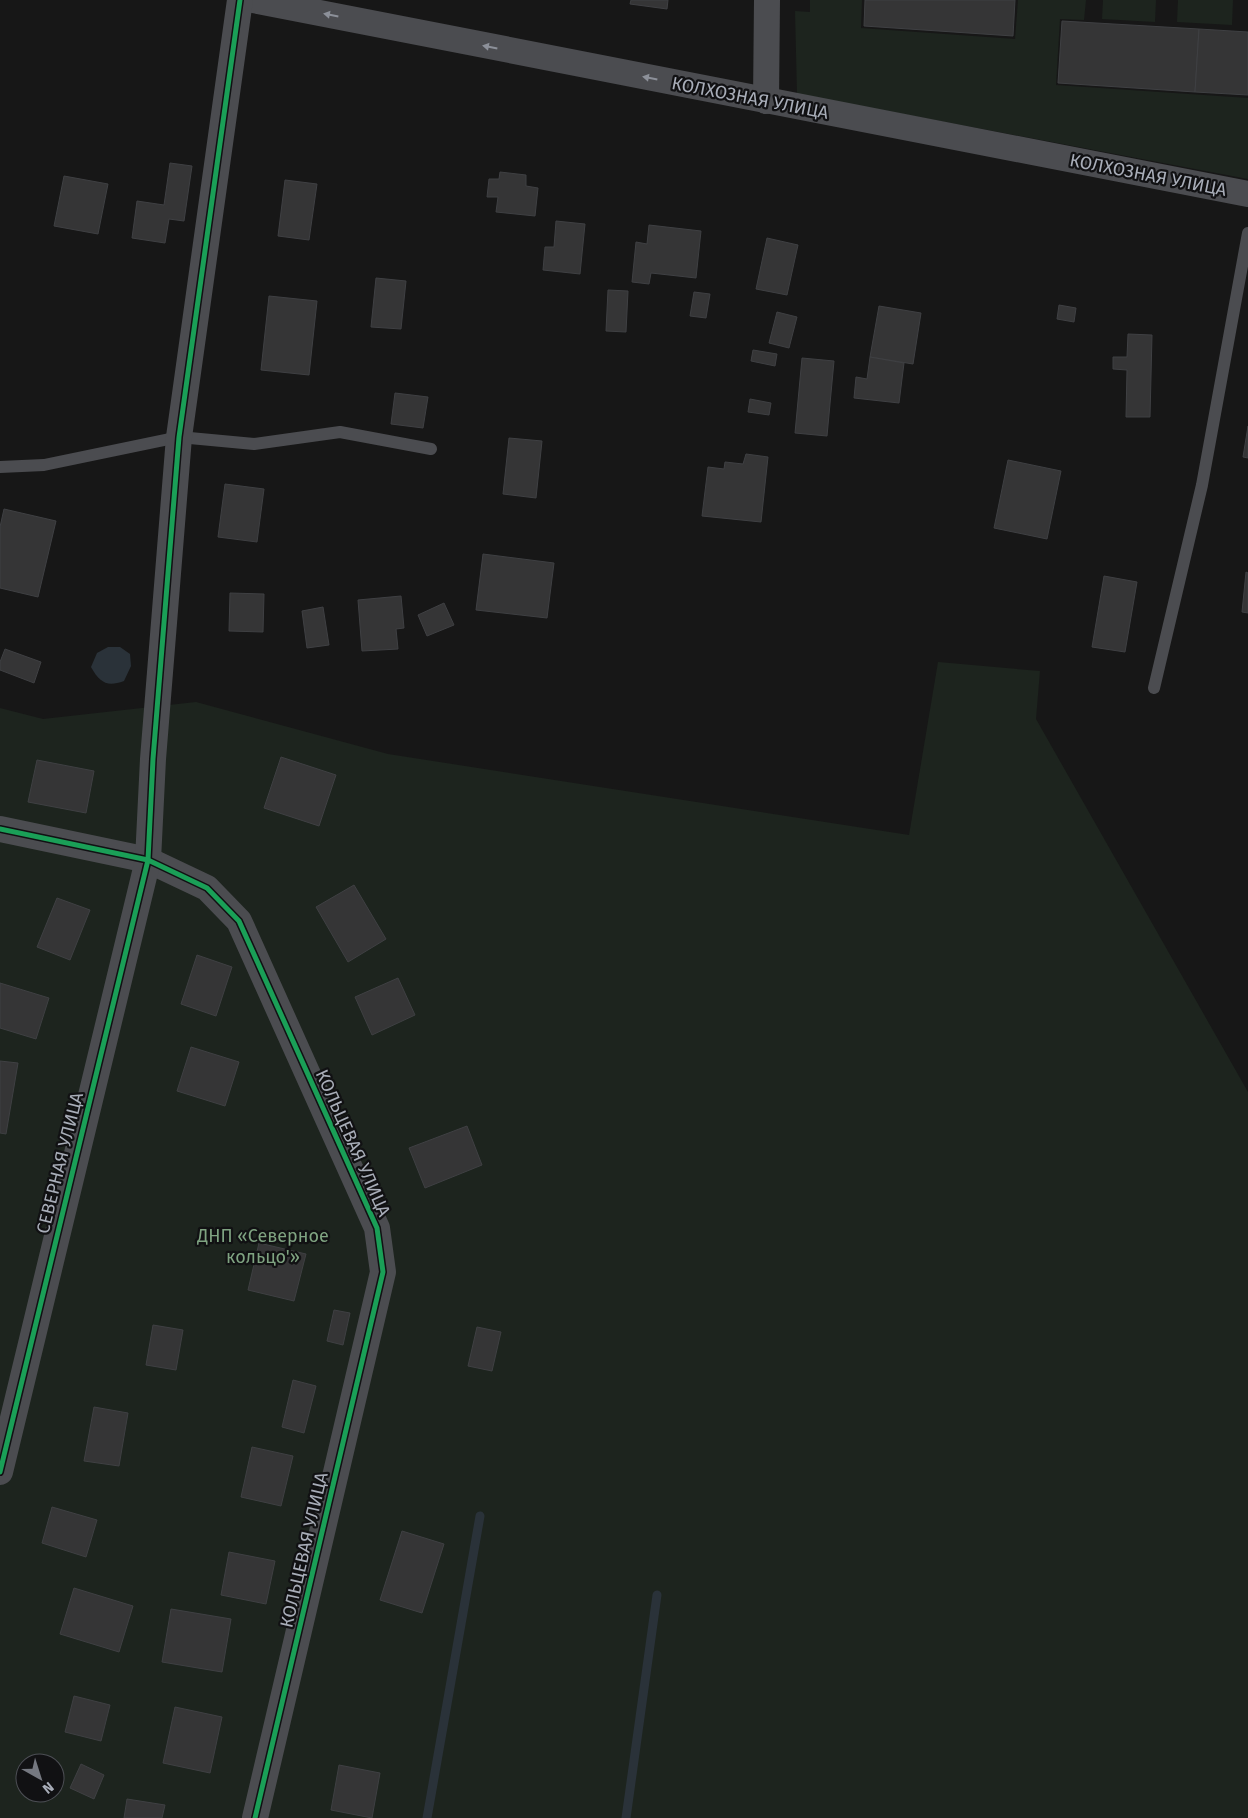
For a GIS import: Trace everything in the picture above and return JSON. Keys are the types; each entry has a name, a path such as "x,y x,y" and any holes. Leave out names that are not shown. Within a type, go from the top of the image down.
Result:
{"street":[{"name":"СЕВЕРНАЯ УЛИЦА","path":"0,1472 148,860 153,759 179,437 240,0"},
{"name":"КОЛХОЗНАЯ УЛИЦА","path":"253,0 1248,194"},
{"path":"766,101 767,0"},
{"name":"КОЛЬЦЕВАЯ УЛИЦА","path":"0,829 148,860 207,888 239,921 376,1228 383,1272 255,1818"}],"lane":[{"path":"1154,688 1202,486 1248,233"},
{"path":"0,467 44,465 179,437 254,444 340,432 432,449"}],"green space":[{"path":"810,0 862,0 861,28 1015,39 1018,0 1086,0 1084,20 1060,19 1056,85 1248,98 1248,179 797,94 795,11 810,12"},
{"path":"1103,0 1156,0 1155,22 1102,19"},
{"path":"1178,0 1233,0 1232,25 1177,22"},
{"name":"ДНП «Северное кольцо'»","path":"938,662 1040,671 1036,719 1248,1092 1248,1818 0,1818 0,708 43,719 196,702 388,754 909,835"}],"shaded area":[{"path":"108,647 120,647 130,654 131,666 124,681 113,684 104,682 91,667 97,653"}],"building":[{"path":"631,0 668,0 667,9 630,4"},
{"path":"865,0 1015,0 1013,36 864,26"},
{"path":"1062,21 1199,29 1195,92 1058,83"},
{"path":"1199,29 1248,32 1248,95 1195,92"},
{"path":"170,163 192,166 184,221 169,219 165,243 132,238 137,201 164,205"},
{"path":"500,172 526,175 526,186 538,188 535,216 496,212 498,197 487,197 489,179 499,179"},
{"path":"64,176 108,184 98,234 54,226"},
{"path":"285,180 317,184 309,240 278,236"},
{"path":"556,221 585,224 580,274 543,270 545,247 554,247"},
{"path":"649,225 701,231 696,278 651,273 649,284 632,282 636,242 647,244"},
{"path":"767,238 798,245 787,295 756,289"},
{"path":"376,278 406,281 401,329 371,327"},
{"path":"608,290 628,291 626,332 606,331"},
{"path":"694,292 710,294 706,318 690,316"},
{"path":"269,296 317,301 309,375 261,370"},
{"path":"1059,305 1076,308 1074,322 1057,319"},
{"path":"879,306 921,313 913,364 870,357"},
{"path":"777,312 797,317 789,348 769,343"},
{"path":"1128,334 1152,335 1150,417 1126,417 1127,370 1113,369 1113,357 1127,357"},
{"path":"753,350 777,354 775,366 751,361"},
{"path":"870,357 904,363 899,403 854,398 856,377 867,379"},
{"path":"802,358 834,361 827,436 795,433"},
{"path":"395,393 428,397 423,428 391,424"},
{"path":"750,399 771,403 769,415 748,412"},
{"path":"1248,426 1248,458 1243,457"},
{"path":"509,438 542,441 536,498 503,494"},
{"path":"746,454 768,457 761,522 702,516 708,467 724,469 725,462 743,464"},
{"path":"1008,460 1061,471 1047,539 994,528"},
{"path":"225,484 264,489 257,542 218,537"},
{"path":"4,509 56,521 38,597 0,588 0,527"},
{"path":"483,554 554,563 547,618 476,610"},
{"path":"1246,572 1248,573 1248,613 1242,612"},
{"path":"1104,576 1137,582 1125,652 1092,647"},
{"path":"230,593 264,594 263,632 229,631"},
{"path":"401,596 404,628 396,629 398,649 362,651 358,600"},
{"path":"444,603 454,625 427,636 418,615"},
{"path":"323,607 329,645 307,648 302,611"},
{"path":"5,649 41,662 34,683 0,670 0,662"},
{"path":"281,757 336,775 319,826 264,808"},
{"path":"37,760 94,771 86,813 28,802"},
{"path":"354,885 386,939 348,962 316,907"},
{"path":"57,898 90,910 70,960 37,947"},
{"path":"197,955 232,967 216,1016 181,1004"},
{"path":"398,978 415,1015 372,1035 355,997"},
{"path":"0,983 49,998 36,1039 0,1028"},
{"path":"191,1047 239,1062 225,1106 177,1091"},
{"path":"0,1061 18,1063 6,1134 0,1133"},
{"path":"467,1126 482,1165 425,1188 409,1148"},
{"path":"259,1243 306,1254 294,1301 248,1290"},
{"path":"334,1310 350,1313 343,1345 327,1341"},
{"path":"153,1325 183,1330 176,1370 146,1365"},
{"path":"477,1327 501,1332 492,1371 468,1366"},
{"path":"293,1380 316,1386 304,1433 282,1427"},
{"path":"94,1407 128,1413 119,1466 84,1461"},
{"path":"252,1447 293,1456 281,1506 241,1497"},
{"path":"52,1507 97,1520 86,1557 42,1543"},
{"path":"402,1531 444,1544 422,1613 380,1600"},
{"path":"229,1552 275,1561 266,1604 221,1595"},
{"path":"74,1588 133,1606 119,1652 60,1634"},
{"path":"171,1609 231,1619 222,1672 162,1662"},
{"path":"74,1696 110,1705 101,1741 65,1732"},
{"path":"175,1707 222,1717 210,1773 163,1763"},
{"path":"81,1764 104,1775 94,1799 70,1788"},
{"path":"339,1765 380,1773 372,1818 331,1810"},
{"path":"127,1799 165,1805 162,1818 124,1818"}],"waterway":[{"path":"427,1818 480,1516"},
{"path":"626,1818 657,1595"}],"cycle path":[{"path":"0,1472 148,860 153,759 179,437 240,0"},
{"path":"0,829 148,860 207,888 239,921 377,1228 383,1272 255,1818"}]}
